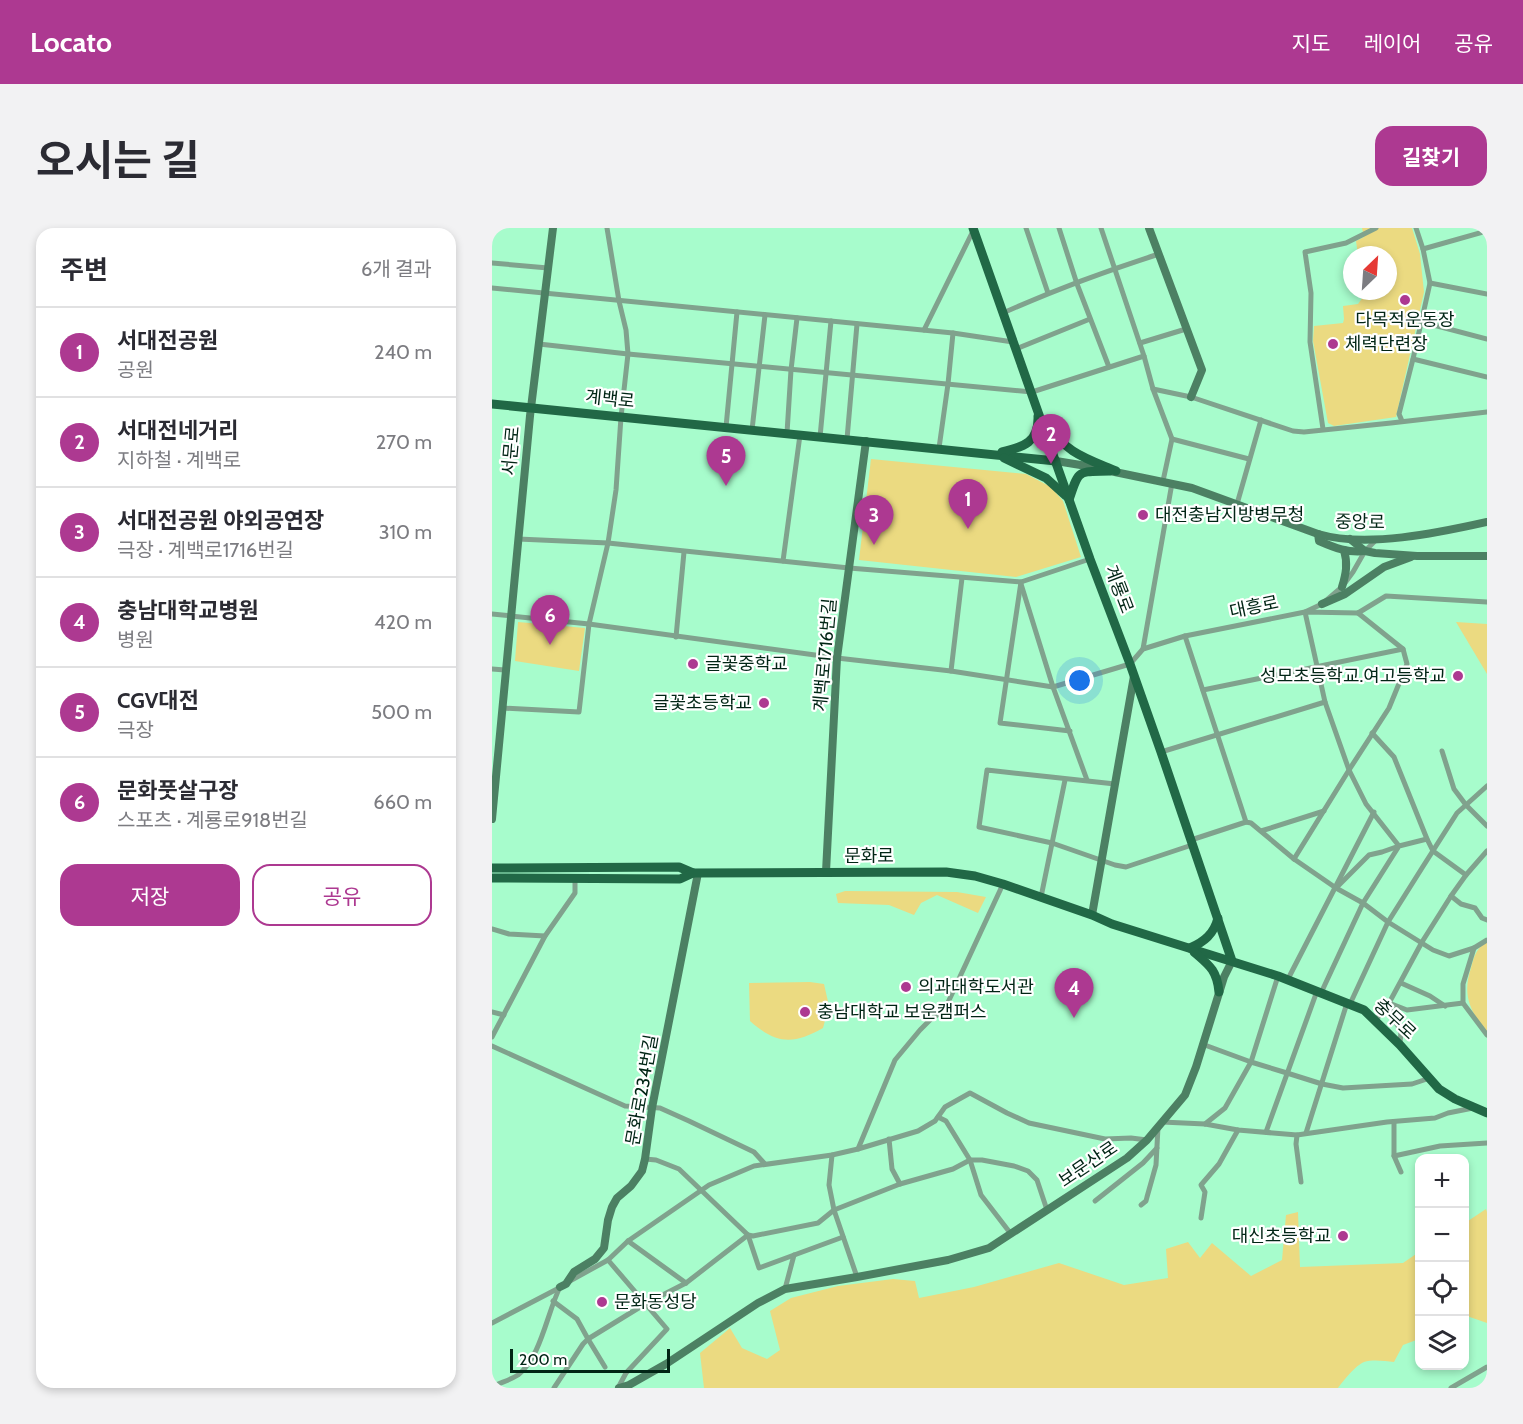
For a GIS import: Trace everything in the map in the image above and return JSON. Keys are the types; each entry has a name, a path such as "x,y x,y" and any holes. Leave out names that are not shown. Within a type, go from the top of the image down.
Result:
{"main road":[{"name":"서문로","path":"492,819 531,408 553,228"},
{"name":"계룡로","path":"975,228 1069,500 1161,752 1232,961"},
{"path":"1149,228 1202,370 1189,397"},
{"name":"계백로","path":"492,404 1056,461"},
{"path":"994,454 1028,443 1036,433 1038,426 1037,408"},
{"path":"1037,408 1061,443 1074,452 1116,471"},
{"name":"계백로1716번길","path":"826,872 837,658 866,441"},
{"path":"994,454 1046,478 1069,500 1079,475 1085,472 1116,471"},
{"name":"중앙로","path":"1056,461 1116,471 1192,488 1328,536 1350,539 1428,534 1487,522"},
{"path":"1318,534 1319,541 1352,552 1417,556 1487,556"},
{"path":"1350,539 1365,551"},
{"path":"1342,587 1347,568 1344,550"},
{"path":"1322,604 1345,594 1384,567 1417,556"},
{"path":"1092,915 1134,676"},
{"name":"문화로","path":"492,868 679,867 696,873 946,872 975,876 1003,884 1113,924 1232,961"},
{"name":"문화로","path":"492,878 680,879 696,873"},
{"name":"문화로234번길","path":"563,1285 574,1272 595,1259 604,1248 612,1207 617,1198 631,1186 642,1171 651,1108 696,873"},
{"path":"1218,918 1212,932 1190,948 1213,969 1218,979 1219,992"},
{"name":"충무로","path":"1232,961 1288,979 1364,1010 1440,1089 1455,1099 1487,1113"},
{"name":"보문산로","path":"619,1388 629,1385 666,1364 758,1303 785,1289 948,1260 989,1248 1126,1158 1147,1140 1185,1095 1224,977 1232,961"}],"street":[{"path":"502,708 579,712 590,624 608,543 616,490 628,354 626,330 607,228"},
{"name":"계룡로","path":"924,330 975,228"},
{"path":"1026,228 1048,293"},
{"path":"1059,228 1077,284 1109,367"},
{"path":"492,614 590,624 837,658 951,671 1053,687 1130,664 1143,649 1172,439 1101,228"},
{"path":"1323,429 1310,342 1311,293 1305,252 1346,243 1376,228"},
{"path":"1402,421 1399,414 1430,283 1416,228"},
{"path":"1423,249 1487,231"},
{"path":"1003,313 1114,268 1159,254"},
{"path":"492,263 548,268"},
{"path":"1430,283 1487,294"},
{"path":"492,288 953,333 1015,346 1090,319"},
{"path":"726,427 737,312"},
{"path":"752,430 765,315"},
{"path":"787,433 797,318"},
{"path":"820,437 831,321"},
{"path":"1422,322 1487,339"},
{"path":"847,439 857,324"},
{"path":"1140,343 1186,328"},
{"path":"939,448 953,333"},
{"path":"539,344 1032,393 1144,356"},
{"path":"1413,360 1487,377"},
{"path":"1154,388 1293,431 1304,432 1487,412"},
{"path":"1237,504 1261,420"},
{"path":"783,561 800,435"},
{"path":"1172,439 1249,459"},
{"path":"518,538 608,543 849,568 1021,582 1090,559"},
{"name":"대흥로","path":"1143,649 1185,636 1305,612 1322,604 1342,587 1365,551 1378,538"},
{"path":"676,637 684,552"},
{"path":"951,671 962,578"},
{"path":"1021,582 1000,723 1070,730"},
{"path":"1021,582 1053,687 1087,780"},
{"path":"1400,846 1366,804 1349,770 1325,702 1305,612 1358,613 1386,596 1487,602"},
{"path":"1294,859 1389,708 1407,664 1403,649 1358,613"},
{"path":"1185,636 1246,822"},
{"path":"1203,690 1403,649"},
{"path":"492,669 505,670"},
{"path":"1161,752 1325,702"},
{"path":"1372,733 1394,757 1426,839 1433,851 1466,875"},
{"path":"1442,751 1454,789 1487,826"},
{"path":"1115,784 987,770 979,827 1052,843 1126,867 1246,822 1251,823 1294,859 1433,950 1449,956 1474,948 1487,940"},
{"path":"1041,897 1065,780"},
{"path":"1306,1133 1349,1003 1388,922 1457,813 1487,786"},
{"path":"1261,831 1324,811"},
{"path":"1288,979 1374,812"},
{"path":"1336,888 1370,855 1426,839"},
{"path":"1266,1132 1319,992 1363,903 1400,846"},
{"path":"1376,1020 1389,1003 1422,942 1451,896 1466,875 1485,859 1487,851"},
{"path":"492,1036 545,936 575,893 575,878"},
{"path":"858,1149 895,1060 932,1018 944,1011 1003,884"},
{"path":"1451,896 1461,904 1475,908 1482,918 1487,920"},
{"path":"492,929 509,934 545,936"},
{"path":"1474,948 1463,984 1463,1003 1487,1035"},
{"path":"1205,1124 1225,1108 1251,1062 1278,976"},
{"path":"1401,983 1430,996 1445,1006"},
{"path":"1389,1003 1407,1010 1463,1003"},
{"path":"1389,1003 1401,1031 1400,1045"},
{"path":"492,1011 504,1015"},
{"path":"1202,1044 1251,1062 1322,1084 1343,1088 1412,1084 1430,1078"},
{"path":"492,1046 625,1106 660,1108 732,1140 754,1152 764,1164"},
{"path":"492,1323 608,1260 628,1241 709,1185 754,1166 832,1155 918,1131 935,1122 945,1107 970,1093 1029,1123 1105,1138 1147,1140"},
{"path":"1141,1205 1146,1201 1156,1165 1160,1125 1205,1124 1238,1130 1297,1135 1435,1118 1454,1111 1474,1108"},
{"path":"938,1117 946,1121 970,1160 981,1196 1011,1234"},
{"path":"1394,1122 1394,1156 1401,1173"},
{"path":"1201,1218 1205,1192 1201,1185 1219,1164 1238,1130"},
{"path":"1297,1135 1301,1182"},
{"path":"889,1139 892,1169 900,1184"},
{"path":"1394,1156 1440,1146 1487,1143"},
{"path":"1095,1201 1143,1163 1157,1148"},
{"path":"832,1155 829,1185 834,1210 857,1277"},
{"path":"645,1159 656,1160 679,1169 748,1235 759,1268 843,1236"},
{"path":"554,1388 588,1339 645,1304 686,1283 748,1235 753,1236 818,1223 834,1210 900,1184 953,1169 970,1160 1014,1166 1028,1171 1037,1180 1047,1210"},
{"path":"628,1241 686,1283"},
{"path":"785,1289 794,1255"},
{"path":"608,1260 645,1304"},
{"path":"492,1386 515,1377 523,1370 530,1360 550,1314 553,1300 563,1285"},
{"path":"553,1300 577,1319 605,1367"},
{"name":"보문산로","path":"619,1388 626,1373 668,1329 645,1304"},
{"path":"1451,1388 1487,1367"}],"shaded area":[{"path":"1362,228 1412,228 1420,254 1424,292 1396,417 1334,426 1328,423 1313,341 1314,326 1343,323 1343,306 1358,304 1361,300 1397,300 1397,246 1357,246 1356,241 1364,237"},
{"path":"871,459 1026,474 1051,487 1063,501 1081,557 1016,577 859,560"},
{"path":"518,622 585,628 579,671 515,661"},
{"path":"1456,622 1487,624 1487,674"},
{"path":"845,891 957,892 986,897 978,913 937,895 921,903 914,915 889,905 838,903 836,894"},
{"path":"1487,940 1487,1033 1472,1010 1467,986 1475,955"},
{"path":"810,982 824,984 829,1006 823,1028 803,1037 785,1040 768,1034 750,1021 749,983"},
{"path":"1486,1209 1487,1323 1469,1317 1469,1220"},
{"path":"1298,1212 1300,1267 1403,1263 1415,1255 1415,1340 1403,1345 1394,1362 1379,1360 1364,1362 1338,1388 704,1388 700,1353 730,1328 742,1348 767,1359 780,1350 770,1311 791,1298 838,1286 893,1279 915,1281 919,1298 974,1287 1059,1263 1124,1285 1168,1278 1166,1249 1188,1242 1200,1258 1212,1243 1251,1276 1282,1260 1286,1215"}],"place":[{"name":"다목적운동장","path":"1405,300"},
{"name":"체력단련장","path":"1333,344"},
{"name":"서대전네거리","path":"1051,464"},
{"name":"CGV대전","path":"726,486"},
{"name":"대전충남지방병무청","path":"1143,515"},
{"name":"서대전공원","path":"968,529"},
{"name":"서대전공원 야외공연장","path":"874,545"},
{"name":"문화풋살구장","path":"550,645"},
{"name":"글꽃중학교","path":"693,664"},
{"name":"성모초등학교.여고등학교","path":"1458,676"},
{"name":"글꽃초등학교","path":"764,703"},
{"name":"의과대학도서관","path":"906,987"},
{"name":"충남대학교 보운캠퍼스","path":"805,1012"},
{"name":"충남대학교병원","path":"1074,1018"},
{"name":"대신초등학교","path":"1343,1236"},
{"name":"문화동성당","path":"602,1302"}]}
